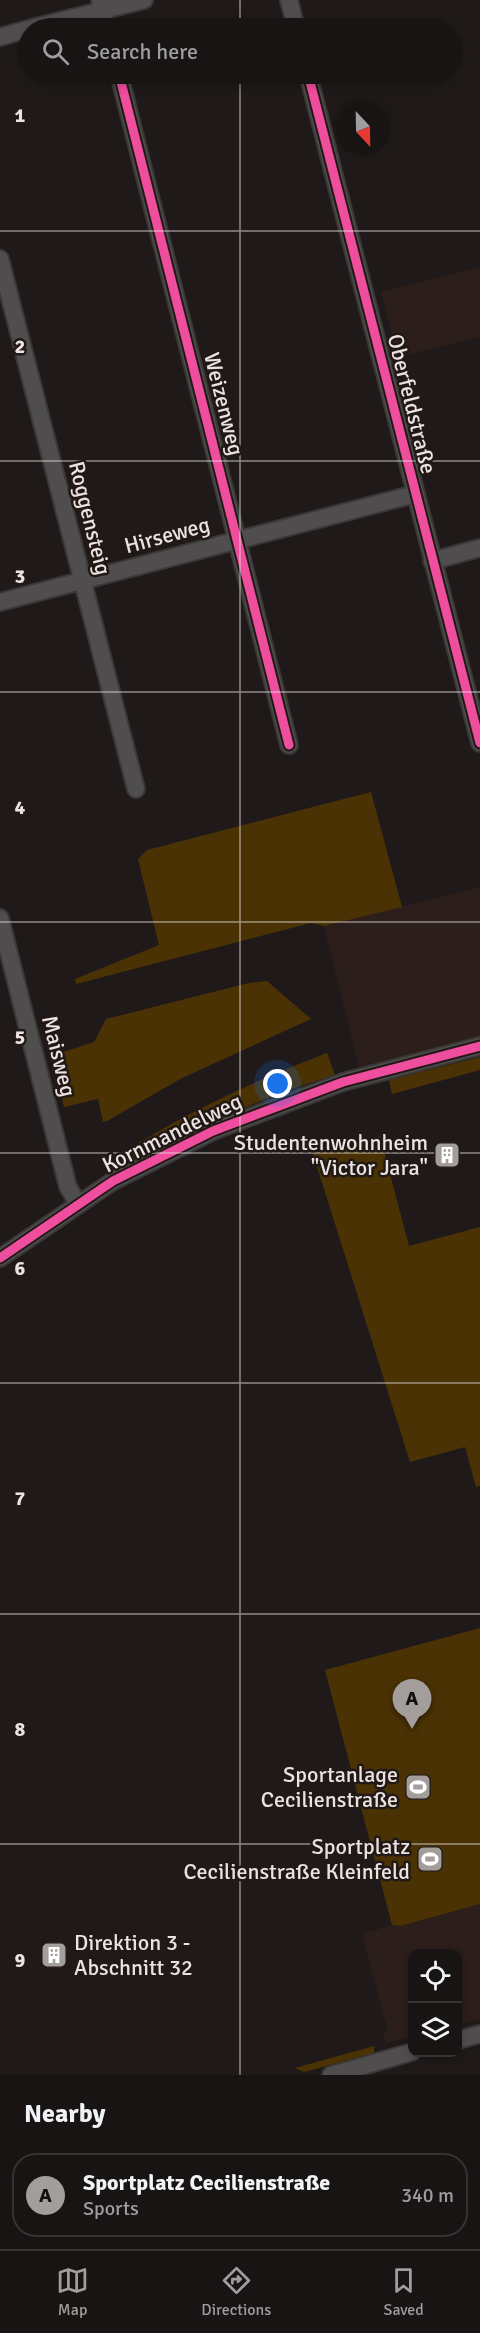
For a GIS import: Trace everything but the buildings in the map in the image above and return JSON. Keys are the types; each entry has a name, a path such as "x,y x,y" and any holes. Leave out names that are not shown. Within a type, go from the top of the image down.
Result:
{"street":[{"path":"63,18 101,5 144,0"},
{"path":"289,0 294,18"},
{"path":"0,37 18,32"},
{"name":"Weizenweg","path":"122,84 289,746"},
{"name":"Oberfeldstraße","path":"311,84 480,743"},
{"name":"Roggensteig","path":"0,259 136,789"},
{"name":"Hirseweg","path":"0,602 415,494"},
{"path":"432,561 480,548"},
{"name":"Maisweg","path":"0,918 68,1186 78,1204"},
{"name":"Kornmandelweg","path":"0,1258 113,1181 178,1147 273,1107 343,1082 480,1046"},
{"path":"462,2039 480,2034"},
{"path":"331,2075 361,2071 408,2053"}],"shaded area":[{"path":"480,267 480,337 398,357 381,292"},
{"path":"371,792 402,907 324,926 311,923 76,984 75,979 159,945 138,859 147,850"},
{"path":"480,887 480,1036 359,1067 324,926"},
{"path":"267,981 311,1019 182,1078 107,1121 103,1122 98,1099 64,1107 51,1056 94,1042 106,1019 249,983"},
{"path":"327,1053 335,1075 221,1117 112,1171 110,1161 162,1129 243,1088"},
{"path":"480,1057 480,1070 392,1094 389,1080"},
{"path":"380,1136 409,1246 480,1227 480,1486 476,1487 465,1447 410,1462 313,1154"},
{"name":"Sportanlage Cecilienstraße","path":"480,1628 480,1904 400,1926 392,1925 325,1670"},
{"path":"480,1904 480,2019 462,2024 462,1949 408,1949 408,2037 386,2043 383,2033 388,2032 362,1934 392,1925 400,1926"},
{"path":"374,2046 374,2053 304,2072 295,2068"}],"cycle path":[{"path":"122,84 289,745"},
{"path":"311,84 480,743"},
{"path":"0,1258 113,1181 213,1131 343,1082 480,1046"}],"place":[{"name":"Studentenwohnheim \"Victor Jara\"","path":"447,1155"},
{"name":"Sportplatz Cecilienstraße","path":"412,1729"},
{"name":"Sportanlage Cecilienstraße","path":"418,1787"},
{"name":"Sportplatz Cecilienstraße Kleinfeld","path":"430,1859"},
{"name":"Direktion 3 - Abschnitt 32","path":"54,1955"}]}
